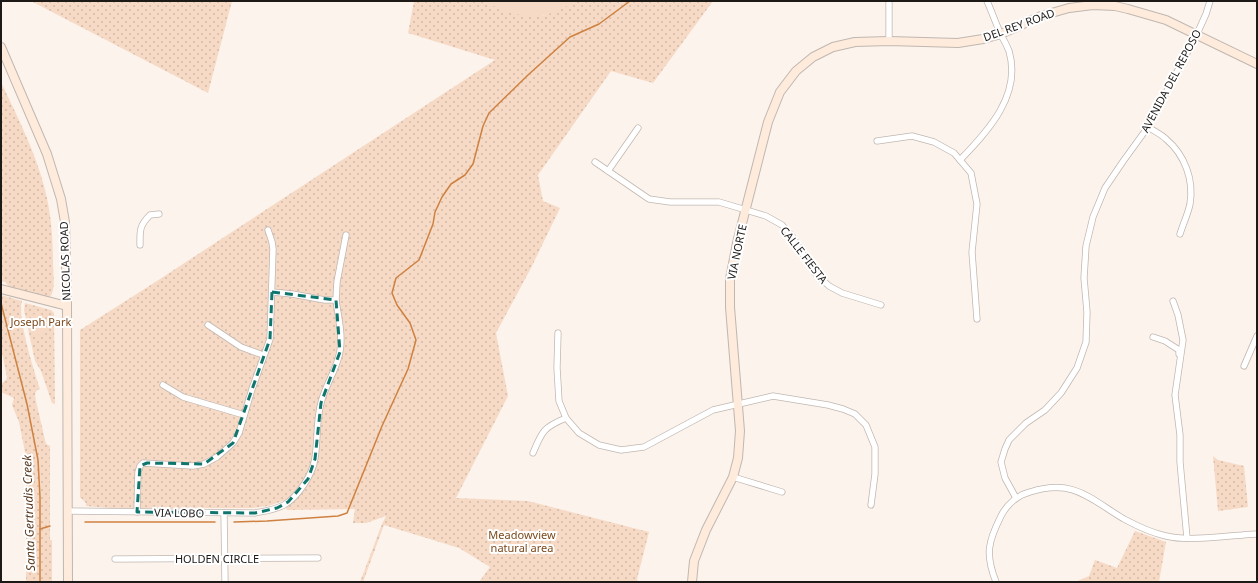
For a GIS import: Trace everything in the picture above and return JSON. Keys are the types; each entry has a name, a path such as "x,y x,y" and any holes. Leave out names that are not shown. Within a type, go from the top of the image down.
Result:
{"street":[{"path":"889,1 889,41"},
{"path":"960,160 983,136 1006,101 1012,76 1009,52 987,1"},
{"name":"AVENIDA DEL REPOSO","path":"1016,498 1005,478 1001,462 1009,440 1026,423 1045,410 1061,393 1077,368 1086,342 1087,312 1084,278 1086,246 1093,217 1105,188 1148,127 1197,34 1210,1"},
{"name":"DEL REY ROAD","path":"889,41 958,43 983,39 1001,34 1041,16 1069,8 1115,4 1166,20 1257,64"},
{"name":"VIA NORTE","path":"692,582 694,561 706,530 733,477 738,458 740,431 730,307 730,279 737,243 768,122 780,92 796,71 813,57 833,47 855,42 889,41"},
{"name":"NICOLAS ROAD","path":"1,47 47,154 61,198 65,222 67,306 68,582"},
{"path":"1148,127 1166,139 1180,153 1187,169 1191,186 1190,204 1180,234"},
{"path":"608,171 638,128"},
{"path":"877,141 912,136 934,142 954,153 971,173 977,204 972,252 977,319"},
{"name":"CALLE FIESTA","path":"595,162 649,199 670,202 719,202 766,216 782,225 792,236 814,272 828,286 842,293 881,305"},
{"path":"140,245 139,233 143,223 150,215 159,214"},
{"path":"137,512 138,472 143,463 193,466 204,464 217,457 234,443 239,433 252,389 270,339 272,242 268,230"},
{"path":"272,292 325,300 336,300 346,235"},
{"path":"3,290 67,306"},
{"name":"VIA LOBO","path":"67,511 255,513 277,508 288,502 306,482 315,459 321,403 340,352 341,340 336,300"},
{"path":"1173,301 1178,315 1183,340 1175,395 1180,435 1180,462 1187,538"},
{"path":"208,325 241,347 264,355"},
{"path":"558,333 557,368 559,400 566,418 579,433 599,444 620,450 644,447 713,410 738,406 773,396 828,405 855,414 866,426 875,447 876,474 871,505"},
{"path":"1244,366 1257,336"},
{"path":"1153,337 1165,341 1179,350 1180,358"},
{"path":"163,385 183,397 244,415"},
{"path":"533,453 540,436 550,424 566,418"},
{"path":"733,477 782,492"},
{"path":"996,582 992,572 988,551 991,534 1003,511 1016,498 1025,493 1041,488 1066,488 1078,491 1089,496 1124,519 1147,530 1168,537 1187,538 1257,534"},
{"path":"224,513 225,582"},
{"name":"HOLDEN CIRCLE","path":"115,559 318,558"}],"highlighted area":[{"path":"272,292 336,300 340,352 321,403 315,459 308,479 288,502 277,508 255,513 137,512 140,466 147,463 204,464 233,443 270,339"}],"green space":[{"path":"31,1 232,1 208,93"},
{"name":"Meadowview natural area","path":"414,1 481,1 491,5 543,16 577,1 713,1 653,83 611,71 538,175 543,201 560,208 531,268 496,333 508,396 456,498 528,501 649,532 637,579 638,582 479,582 490,567 459,548 384,525 363,582 360,582 386,516 366,523 353,523 355,509 287,510 283,501 268,506 252,508 110,508 86,506 86,503 80,497 80,330 495,60 408,33"},
{"path":"481,1 577,1 551,13 535,17 512,13"},
{"path":"1,82 30,146 40,172 46,195 52,234 54,281 52,294 50,297 46,298 10,288 5,282 1,281"},
{"path":"1,295 22,301 21,309 24,331 40,389 37,390 35,394 36,401 46,444 50,446 50,540 52,540 52,582 26,582 26,457 19,422 12,405 14,398 1,392 1,384 7,377 1,348"},
{"name":"Joseph Park","path":"25,303 51,310 54,313 55,404 52,403 41,371 35,361 24,310"},
{"path":"41,313 45,333 34,336 30,315"},
{"path":"1213,456 1218,460 1244,466 1248,507 1218,511"},
{"path":"1135,531 1166,542 1159,582 1075,582 1089,576 1095,560 1117,568"}],"waterway":[{"path":"234,522 338,516 347,513 382,426 408,369 416,340 410,323 397,305 392,293 396,278 419,260 433,224 435,212 442,197 451,184 465,175 473,164 483,126 489,113 570,37 599,24 630,1"},
{"name":"Santa Gertrudis Creek","path":"1,303 27,404 38,460 40,497 40,582"},
{"path":"85,522 215,522"},
{"path":"40,529 50,526"}]}
